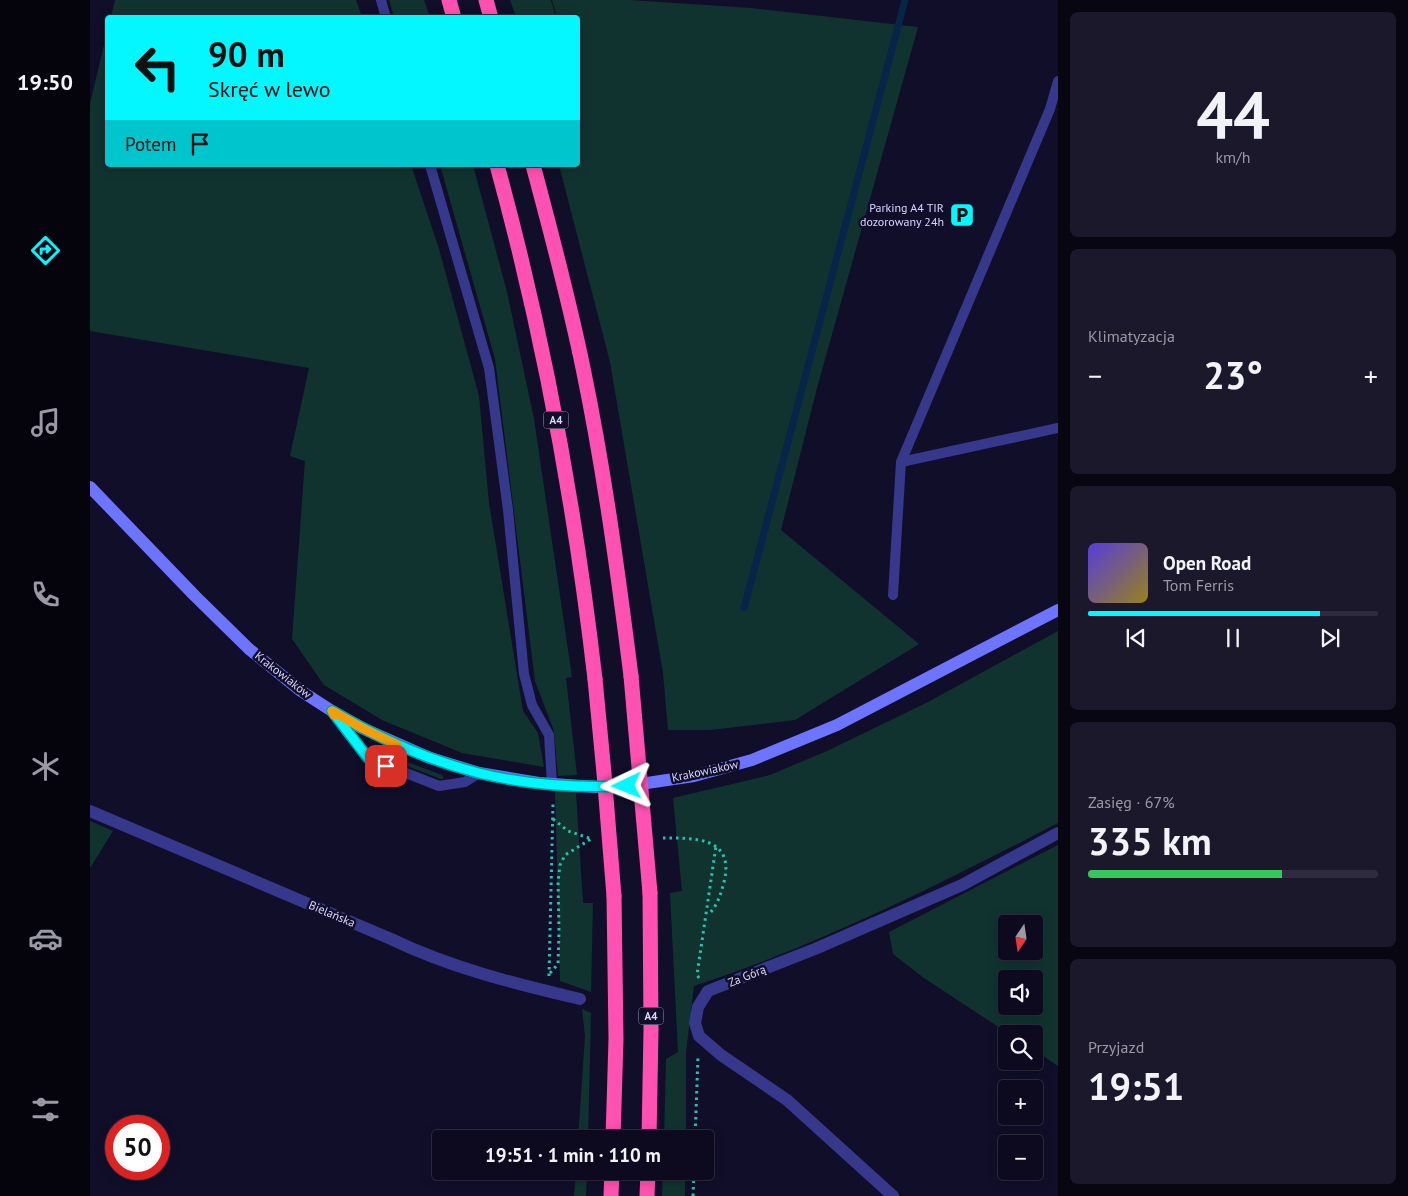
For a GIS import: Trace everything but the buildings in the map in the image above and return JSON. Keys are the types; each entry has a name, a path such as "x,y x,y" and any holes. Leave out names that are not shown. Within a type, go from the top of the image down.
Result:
{"highway":[{"path":"449,0 453,15"},
{"path":"486,0 490,15"},
{"name":"A4","path":"498,167 535,317 556,418 587,609 604,773 614,896 616,1039 613,1130"},
{"name":"A4","path":"534,167 583,370 607,510 631,676 650,893 650,1130"},
{"path":"611,1196 612,1180"},
{"path":"647,1196 648,1180"}],"main road":[{"name":"Krakowiaków","path":"90,488 249,649 301,691 332,711 362,728 430,758 479,773 552,784 596,788 627,786 694,776 752,760 838,726 1058,610"}],"street":[{"name":"Bielańska","path":"90,811 392,939 418,952 466,969 580,999"},
{"name":"Za Górą","path":"708,991 815,949 962,885 1058,833"},
{"path":"708,991 698,1006 695,1023 699,1036 720,1054 787,1100 893,1196"}],"lane":[{"path":"381,0 385,15"},
{"path":"893,595 901,462 1046,118 1058,81"},
{"path":"431,167 489,368 508,510 524,674 532,705 549,735 552,784"},
{"path":"901,462 1058,428"},
{"path":"332,711 368,758 438,786 465,782 479,773"}],"path":[{"path":"553,802 550,973 558,964 558,882 560,865 565,855 591,839 568,831 553,819"},
{"path":"707,913 710,913 715,908 726,876 724,854 716,846 697,975 708,991"},
{"path":"695,1130 699,1036"},
{"path":"693,1196 694,1180"}],"green space":[{"path":"115,0 356,0 361,15 111,15"},
{"path":"389,0 424,0 429,15 393,15"},
{"path":"510,0 551,0 555,15 515,15"},
{"path":"552,0 629,0 751,8 918,27 817,388 781,530 919,644 795,720 710,730 668,730 663,673 610,362 560,167 580,167 580,15 556,15"},
{"path":"105,40 105,167 412,167 439,249 479,396 489,503 523,711 538,733 544,767 462,753 382,720 324,685 292,639 305,461 290,456 309,368 90,331 90,104"},
{"path":"441,167 474,167 507,292 534,419 572,677 566,678 577,775 558,776 554,731 535,681 495,359"},
{"path":"1058,631 1058,823 879,912 787,952 694,986 686,1053 686,1130 664,1130 666,1059 678,1052 670,893 682,891 673,798 770,775 827,751 928,702"},
{"path":"378,751 442,775 444,778 441,779 378,755"},
{"path":"555,790 576,793 583,903 593,903 591,992 560,981"},
{"path":"90,821 113,831 90,868"},
{"path":"1058,845 1058,1066 1043,1056 1043,1025 998,1025 998,1027 924,978 893,954 889,932"},
{"path":"582,1009 591,1013 588,1130 579,1130 585,1036"},
{"path":"575,1180 587,1180 586,1196 574,1196"},
{"path":"663,1180 685,1180 685,1196 662,1196"}],"waterway":[{"path":"744,608 905,0"}],"slow traffic":[{"path":"334,715 332,711 397,745"}],"place":[{"name":"Parking A4 TIR dozorowany 24h","path":"962,215"}],"route":[{"path":"386,766 368,758 332,711 398,745 430,758 479,773 539,783 596,788 627,786"}]}
